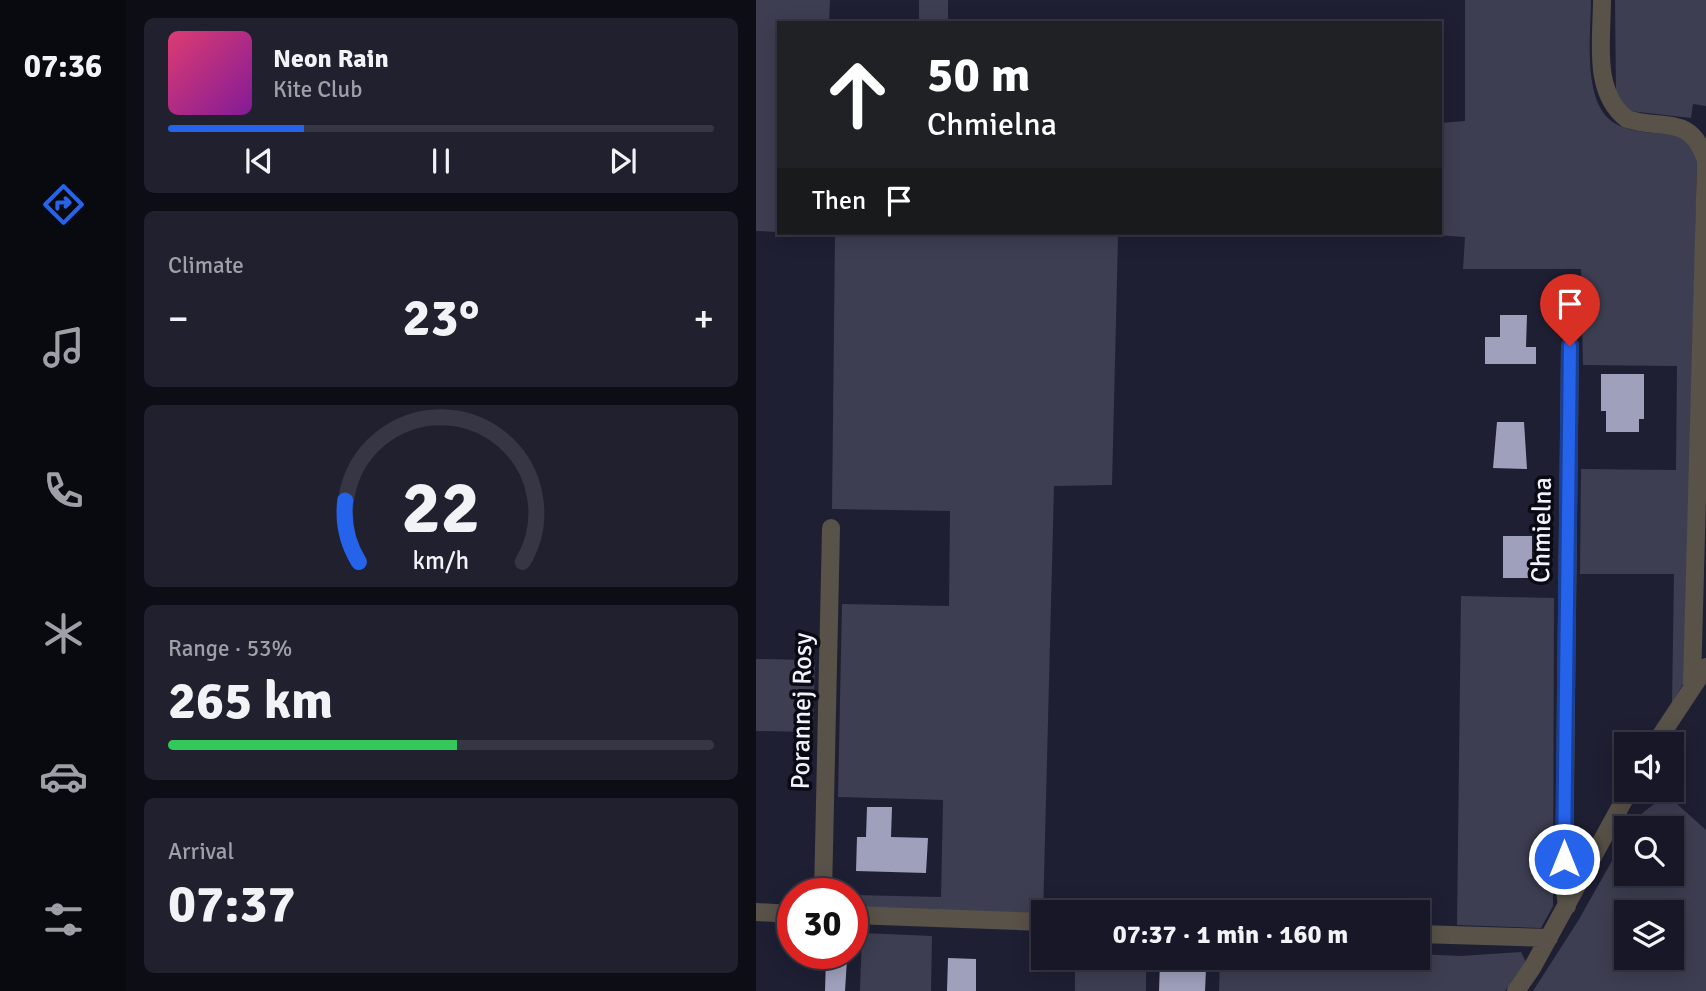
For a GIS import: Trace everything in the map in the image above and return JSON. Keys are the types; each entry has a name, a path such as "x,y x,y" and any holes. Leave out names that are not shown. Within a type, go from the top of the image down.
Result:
{"street":[{"path":"1602,0 1604,82 1607,96 1627,119 1679,126 1691,133 1706,161 1692,684"},
{"name":"Chmielna","path":"1567,906 1564,883 1564,714 1570,346"},
{"name":"Porannej Rosy","path":"823,878 831,528"},
{"path":"1662,732 1692,684 1706,667"},
{"path":"1516,991 1549,938 1623,802"},
{"path":"756,912 777,913"},
{"path":"868,916 1031,922"},
{"path":"1430,934 1549,938"}],"shaded area":[{"path":"756,0 830,0 829,21 777,21 777,232 756,231"},
{"path":"919,0 948,0 948,21 919,21"},
{"path":"1465,0 1591,0 1590,68 1597,101 1605,115 1616,124 1631,130 1682,135 1697,157 1687,658 1683,684 1672,703 1674,574 1580,574 1581,469 1676,470 1677,366 1583,365 1581,269 1463,269 1465,237 1436,235 1442,235 1442,123 1465,121"},
{"path":"1615,0 1706,0 1706,106 1693,104 1691,118 1630,111 1616,95"},
{"path":"835,235 1146,235 1118,237 1112,485 1054,486 1043,900 1031,900 1031,916 868,911 868,895 941,897 943,800 838,797 842,604 949,606 950,511 832,509"},
{"path":"1461,596 1554,598 1553,906 1541,928 1457,925"},
{"path":"756,659 815,660 813,732 756,731"},
{"path":"1657,802 1677,804 1706,830 1706,991 1533,991 1578,921 1614,857 1614,886 1684,886 1684,816 1639,816"},
{"path":"868,933 932,936 931,991 860,991 861,969 868,969"},
{"path":"1521,952 1526,962 1505,991 1219,991 1220,970 1430,970 1430,955 1460,956"},
{"path":"1075,970 1146,970 1146,991 1075,991"}],"building":[{"path":"1500,315 1527,315 1526,347 1536,347 1536,364 1485,364 1485,337 1500,337"},
{"path":"1601,374 1644,374 1644,419 1639,419 1639,432 1606,432 1606,411 1601,411"},
{"path":"1497,422 1524,422 1527,469 1493,468"},
{"path":"1503,536 1532,536 1532,578 1503,578"},
{"path":"867,807 892,807 891,837 928,838 926,873 856,871 857,837 866,837"},
{"path":"948,958 976,959 976,991 947,991"},
{"path":"826,969 846,969 845,991 825,991"},
{"path":"1160,970 1206,970 1205,991 1159,991"}],"route":[{"path":"1564,859 1570,346"}]}
